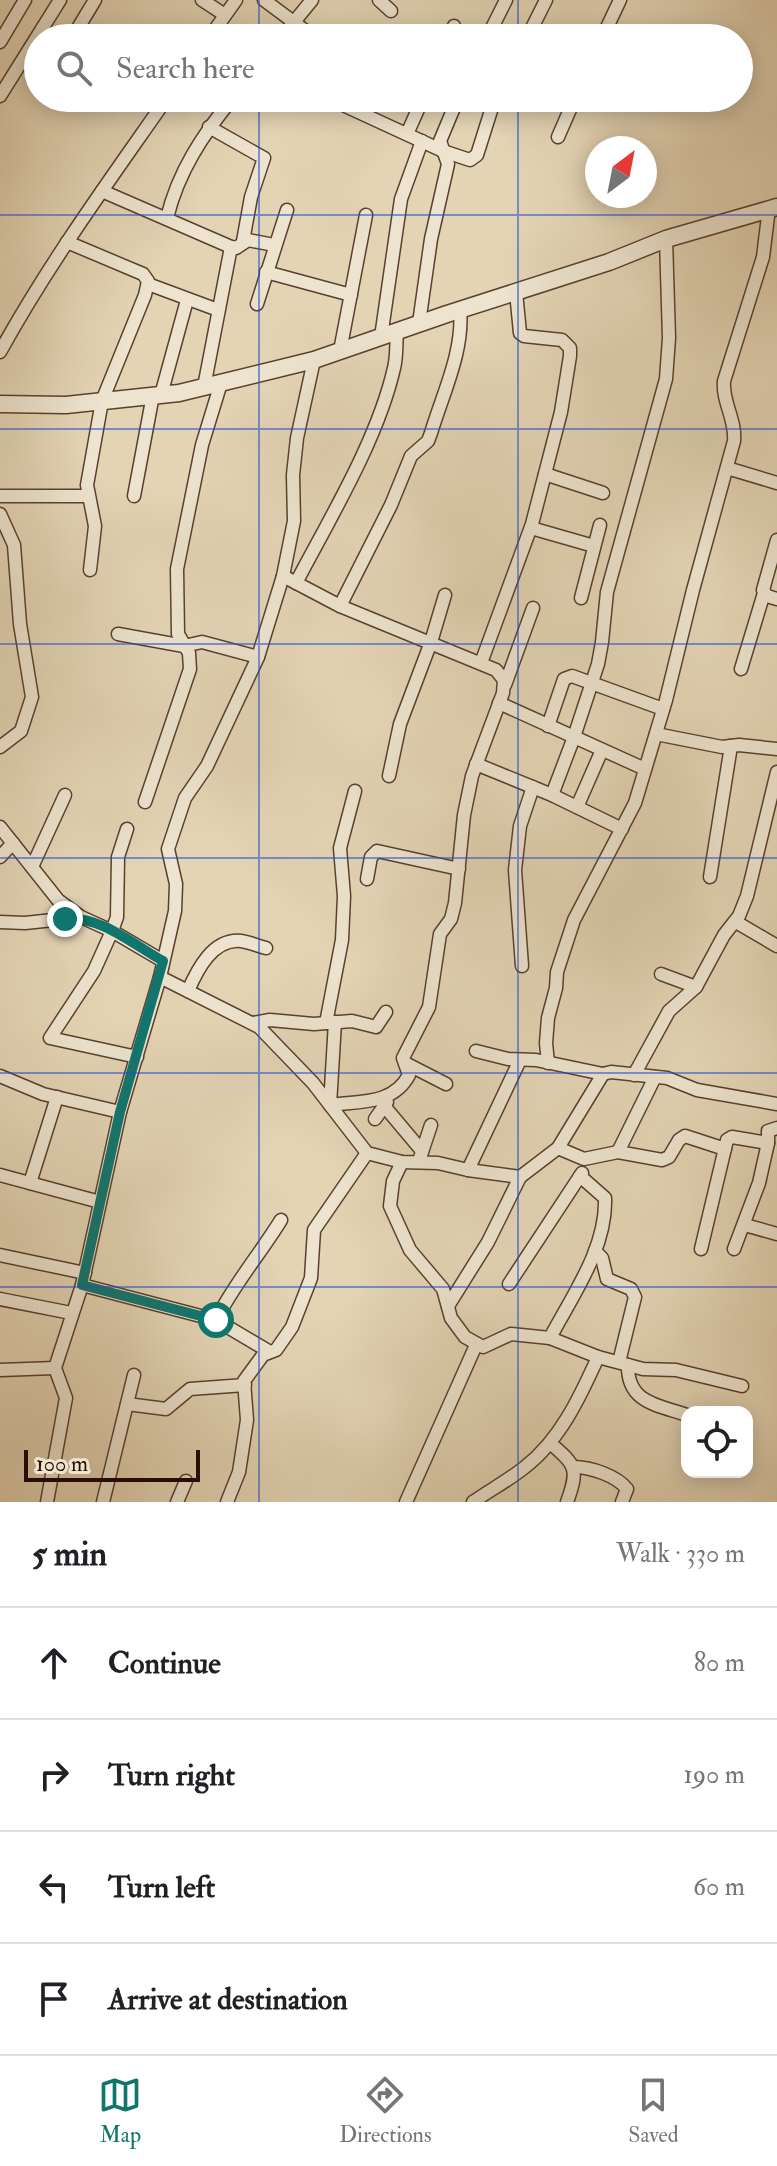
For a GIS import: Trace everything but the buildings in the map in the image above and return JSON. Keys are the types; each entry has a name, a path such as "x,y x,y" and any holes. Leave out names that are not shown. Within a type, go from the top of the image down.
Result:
{"street":[{"path":"0,42 25,0"},
{"path":"45,24 60,0"},
{"path":"80,24 95,0"},
{"path":"202,0 225,15"},
{"path":"219,24 236,0"},
{"path":"264,0 296,24"},
{"path":"293,22 312,0"},
{"path":"379,0 391,11"},
{"path":"494,24 506,0"},
{"path":"535,24 546,0"},
{"path":"609,24 620,0"},
{"path":"0,96 24,58"},
{"path":"0,352 25,306 157,112"},
{"path":"167,218 181,174 221,112"},
{"path":"359,112 443,151 470,160 477,155 491,112"},
{"path":"407,134 417,112"},
{"path":"419,323 431,239 448,164 440,141 452,112"},
{"path":"558,137 569,112"},
{"path":"204,387 218,310 264,158 209,127"},
{"path":"296,583 368,440 396,365 389,334 401,199 422,141"},
{"path":"102,191 237,244 274,245"},
{"path":"0,404 66,405 157,395 204,387 314,360 609,262 666,239 773,208 763,257 724,381 723,392 735,432 727,468 635,803 574,920 557,972 548,1018 548,1063"},
{"path":"257,304 287,210"},
{"path":"340,351 366,215"},
{"path":"552,795 591,684 602,642 607,592 666,379 669,338 666,239"},
{"path":"67,242 148,278 102,401 87,485 95,526 90,570"},
{"path":"266,272 351,295"},
{"path":"148,284 218,310"},
{"path":"481,663 531,528 561,412 570,348 562,340 520,333 516,292"},
{"path":"134,496 157,395 187,300"},
{"path":"340,606 391,505 411,456 428,441 459,344 460,309"},
{"path":"47,1502 66,1398 55,1368 84,1279 120,1112 160,977 177,899 168,849 185,798 207,766 258,657 283,576 294,521 293,475 297,438 314,360"},
{"path":"145,802 190,669 189,653 178,634 177,569 202,445 221,383"},
{"path":"727,468 777,483"},
{"path":"545,474 603,493"},
{"path":"0,496 88,496"},
{"path":"0,514 14,545 20,624 32,697 21,731 0,747"},
{"path":"581,598 600,525"},
{"path":"531,528 594,546"},
{"path":"741,669 777,540"},
{"path":"283,576 340,606 481,663 502,675 505,685"},
{"path":"764,593 777,599"},
{"path":"389,776 400,724 445,595"},
{"path":"375,1119 409,1075 405,1063 406,1051 425,1019 438,941 451,919 464,815 476,764 533,608"},
{"path":"118,634 184,646 202,642 258,657"},
{"path":"548,726 564,679 572,676 663,709"},
{"path":"499,703 645,769"},
{"path":"656,734 722,747 777,749"},
{"path":"710,877 731,746"},
{"path":"577,807 602,750"},
{"path":"476,764 552,795 622,829"},
{"path":"634,1075 669,1011 696,987 724,935 736,922 747,896 777,772"},
{"path":"522,966 515,870 520,826 533,787"},
{"path":"330,1105 331,1022 342,940 344,896 340,848 355,791"},
{"path":"32,867 65,795"},
{"path":"0,827 58,900 81,917 163,961"},
{"path":"127,829 118,857 117,917 112,931 94,971 50,1038 137,1057"},
{"path":"0,857 13,843"},
{"path":"367,879 371,857 377,851 459,869"},
{"path":"0,922 25,923 81,917"},
{"path":"736,922 777,946"},
{"path":"188,991 198,967 216,949 238,940 266,948"},
{"path":"661,974 696,987"},
{"path":"160,977 253,1023 313,1083 367,1153 402,1162 421,1156 468,1170 520,1177"},
{"path":"253,1023 270,1020 352,1021 376,1027 386,1012"},
{"path":"476,1051 603,1074 611,1072 667,1078 697,1090 777,1104"},
{"path":"468,1170 520,1060"},
{"path":"405,1063 446,1084"},
{"path":"448,1306 488,1242 520,1177 558,1148 603,1074"},
{"path":"0,1076 57,1097 120,1112"},
{"path":"618,1152 655,1077"},
{"path":"30,1183 57,1097"},
{"path":"330,1105 388,1101"},
{"path":"388,1101 421,1156"},
{"path":"421,1156 431,1125"},
{"path":"734,1249 759,1183 768,1131 777,1128"},
{"path":"558,1148 584,1159 618,1152 666,1160 685,1136 725,1149"},
{"path":"701,1249 727,1140 732,1137 768,1143"},
{"path":"227,1502 239,1472 247,1420 244,1381 263,1355 276,1350 292,1327 311,1278 314,1230 367,1153"},
{"path":"509,1284 592,1158"},
{"path":"402,1162 393,1181 390,1206 410,1250 443,1289 451,1318 465,1337 476,1345 483,1347 511,1334 550,1338 598,1357 643,1369 676,1370 742,1386"},
{"path":"0,1175 100,1202"},
{"path":"550,1338 595,1251 604,1215 605,1198 580,1176"},
{"path":"216,1320 230,1292 245,1276 281,1220"},
{"path":"745,1225 777,1234"},
{"path":"595,1251 602,1258 607,1279 631,1289 635,1297 624,1364 631,1385 642,1399 681,1413"},
{"path":"0,1255 216,1320 270,1352"},
{"path":"0,1299 71,1313"},
{"path":"406,1502 476,1345"},
{"path":"473,1502 526,1466 550,1443 584,1389 598,1357"},
{"path":"0,1370 55,1368"},
{"path":"103,1502 134,1375"},
{"path":"127,1404 166,1409 190,1389 245,1385"},
{"path":"550,1443 574,1467 587,1468 625,1485 627,1489 622,1502"},
{"path":"567,1502 573,1487 574,1467"},
{"path":"177,1502 186,1481"}],"route":[{"path":"65,919 81,917 163,961 120,1112 82,1285 216,1320"}]}
